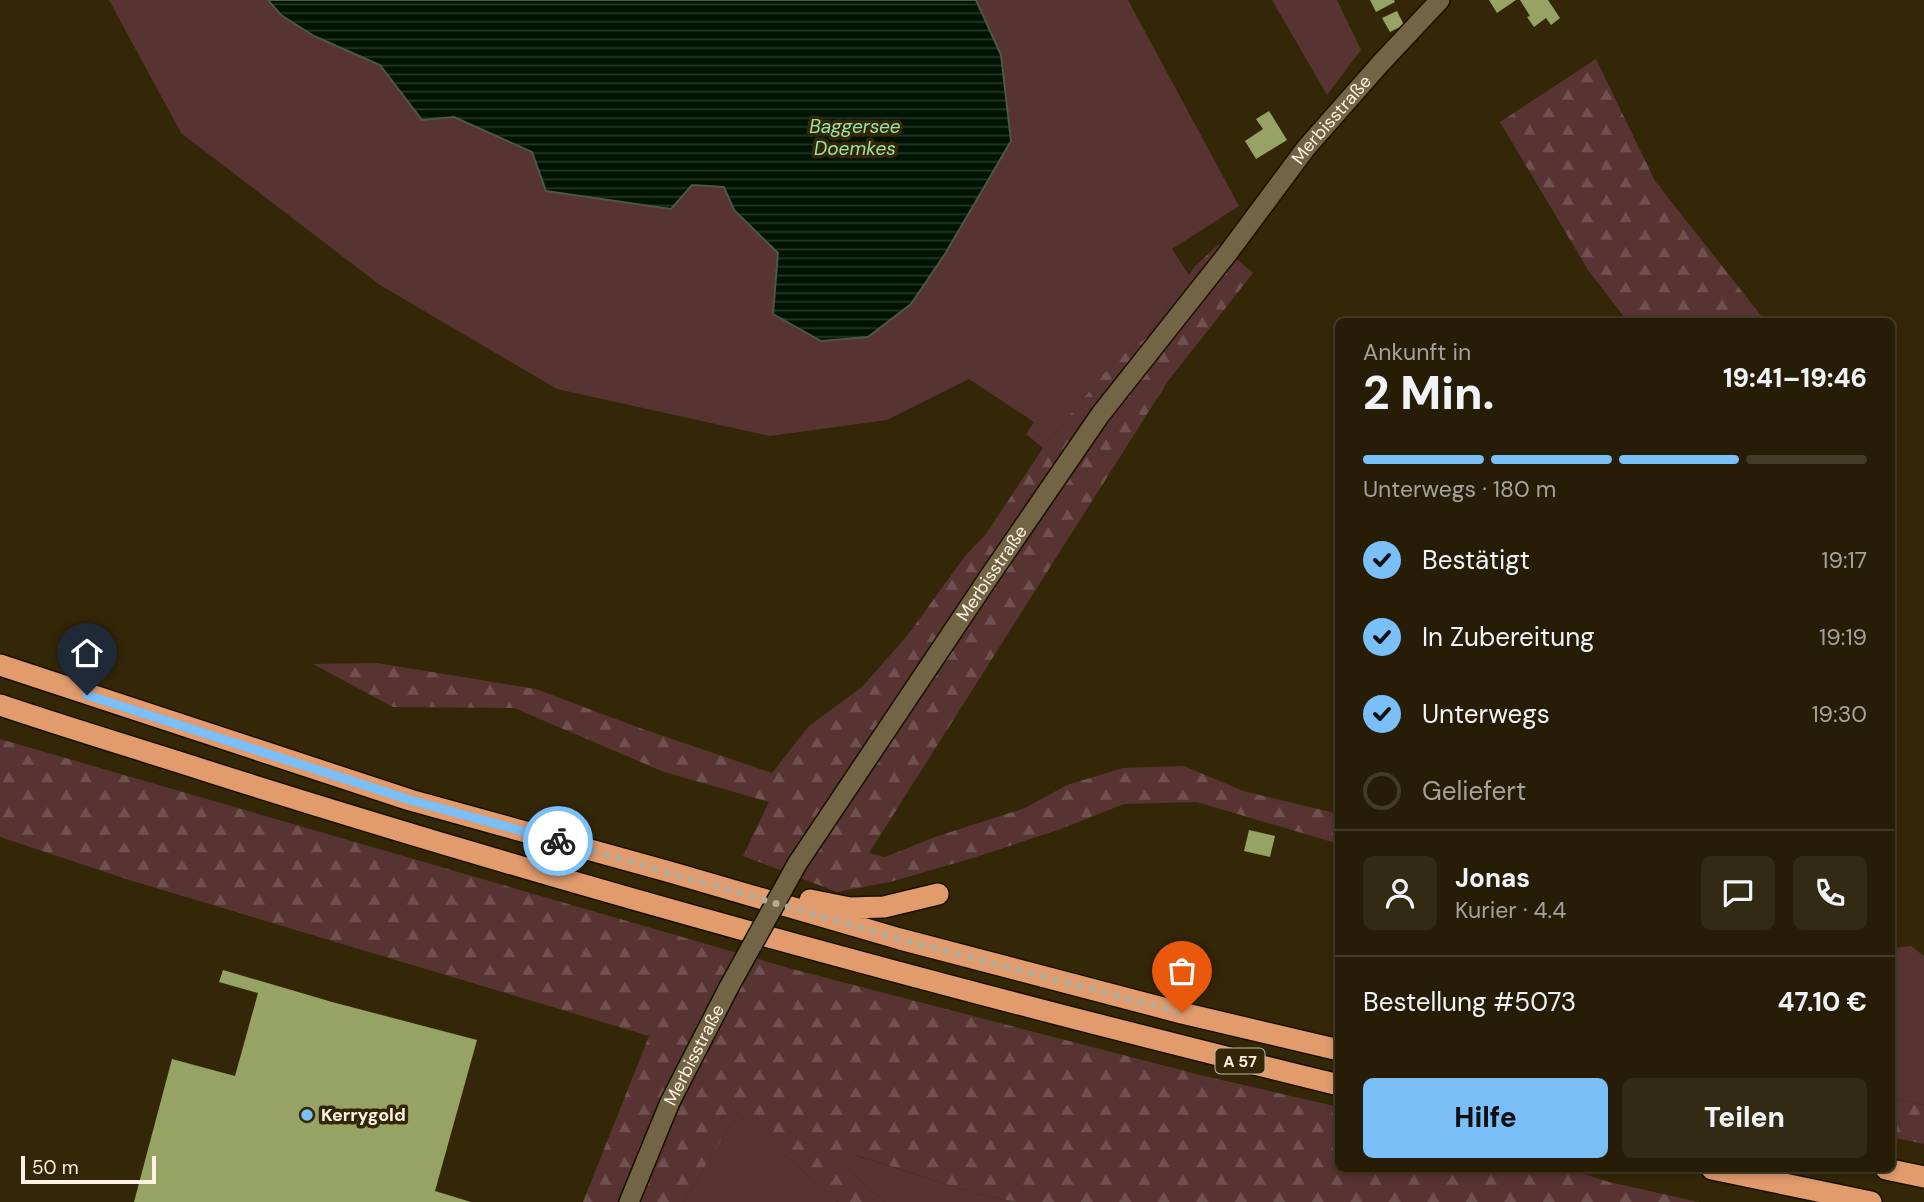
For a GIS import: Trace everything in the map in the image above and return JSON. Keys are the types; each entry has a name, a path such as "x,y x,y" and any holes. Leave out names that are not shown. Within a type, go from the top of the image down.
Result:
{"highway":[{"name":"A 57","path":"0,665 410,800 900,939 1182,1013 1335,1049"},
{"name":"A 57","path":"0,705 575,884 863,965 1335,1084"},
{"path":"670,872 850,908 884,907 939,894"},
{"path":"1895,1171 1924,1177"},
{"path":"1726,1172 1871,1202"}],"street":[{"name":"Merbisstraße","path":"629,1202 670,1102 797,864 991,574 1100,415 1228,253 1306,148 1440,0"}],"green space":[{"path":"109,0 268,0 281,15 314,36 380,65 422,120 454,117 533,152 692,185 724,187 734,210 778,253 773,314 913,302 945,254 1011,141 1001,55 976,0 1128,0 1239,206 1172,249 1189,275 1146,338 1114,361 1043,448 1026,434 1034,422 969,379 887,420 770,436 557,389 380,285 181,133"},
{"path":"1272,0 1337,0 1361,50 1327,95"},
{"path":"1596,59 1655,181 1763,318 1625,318 1588,270 1500,122"},
{"path":"1219,244 1253,273 1168,381 869,853 885,857 935,837 1025,808 1067,785 1123,768 1184,766 1243,791 1335,813 1335,843 1197,802 1124,804 1058,830 973,858 890,882 837,892 743,856 769,802 664,772 514,708 393,707 313,664 377,663 536,689 772,773 809,726 862,687 907,636 965,556 986,534 1043,448 1114,361 1146,338 1195,266"},
{"path":"0,739 796,970 1204,1076 1335,1106 1335,1172 1578,1172 1609,1182 1699,1202 1017,1202 978,1194 855,1155 844,1166 885,1202 838,1202 738,1113 683,1202 583,1202 649,1036 126,879 0,837"},
{"path":"1911,946 1924,956 1924,1105 1895,1099 1895,948"},
{"path":"1895,1099 1924,1105 1924,1144 1895,1138"},
{"path":"738,1113 838,1202 683,1202"},
{"path":"854,1155 978,1194 1017,1202 885,1202 844,1166"}],"water":[{"name":"Baggersee Doemkes","path":"268,0 976,0 1001,55 1011,141 945,254 911,304 868,337 821,341 773,314 778,253 734,210 724,187 692,185 671,209 546,191 532,152 454,117 422,120 380,65 314,36 281,15"}],"building":[{"path":"1370,0 1394,0 1395,2 1376,12"},
{"path":"1489,0 1516,0 1497,13"},
{"path":"1520,0 1548,0 1560,18 1551,25 1546,18 1534,27"},
{"path":"1397,11 1404,25 1390,32 1382,18"},
{"path":"1269,111 1287,140 1256,159 1245,141 1263,129 1256,119"},
{"path":"1249,830 1275,836 1270,857 1244,851"},
{"name":"Kerrygold","path":"223,970 477,1040 435,1191 471,1202 134,1202 172,1059 235,1076 258,993 219,982"}],"way so far":[{"path":"558,841 900,939 1182,1013"}],"place":[{"name":"Kerrygold","path":"307,1115"}],"route":[{"path":"87,695 410,800 558,841"}]}
